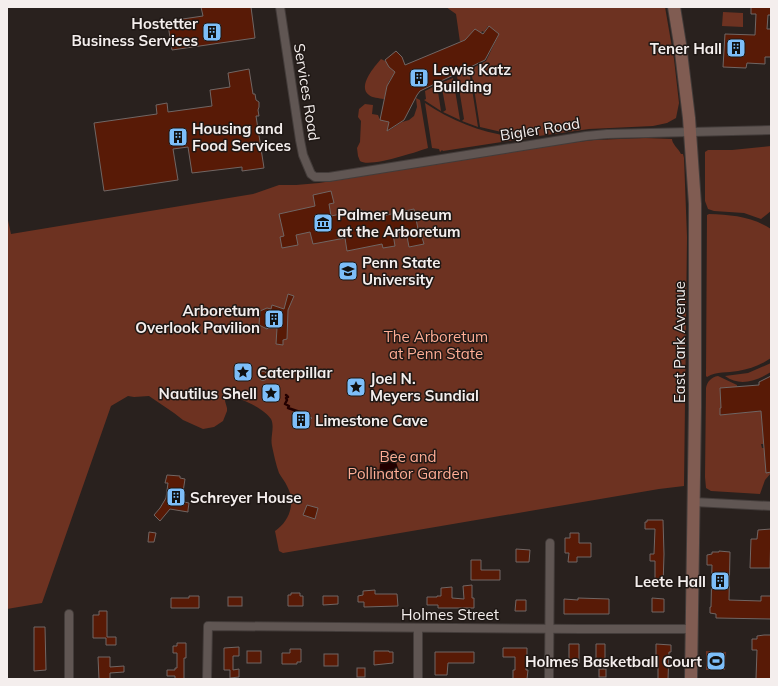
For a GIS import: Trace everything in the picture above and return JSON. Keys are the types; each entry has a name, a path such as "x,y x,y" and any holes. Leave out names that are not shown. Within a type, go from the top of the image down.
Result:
{"main road":[{"name":"East Park Avenue","path":"674,7 680,44 690,132 695,204 694,502 691,679"}],"street":[{"name":"Services Road","path":"280,7 300,140 307,165 311,174 315,177"},
{"name":"Bigler Road","path":"315,177 329,177 586,136 607,134 771,130"},
{"path":"694,502 771,506"},
{"path":"549,679 550,543"},
{"path":"69,614 69,679"},
{"name":"Holmes Street","path":"208,679 208,626 692,629"},
{"path":"418,628 418,679"}],"green space":[{"path":"446,7 665,7 674,59 679,103 676,118 667,123 653,126 589,129 539,136 510,134 480,127 471,69 486,61 499,34 488,26 484,32 482,31 481,33 475,29 467,39 460,42 456,14"},
{"path":"723,12 743,13 743,27 722,26"},
{"path":"381,59 397,70 389,81 384,99 370,96 365,87 368,76"},
{"path":"469,70 478,127 462,121 464,119 457,76"},
{"path":"453,78 460,120 443,112 446,110 441,83"},
{"path":"437,85 441,111 424,100 426,99 425,91"},
{"path":"416,98 420,100 428,148 382,161 365,163 360,161 357,148 360,142 361,121 358,117 359,109 365,104 373,105 372,114 378,115 380,120 390,120 388,131 414,116 417,107"},
{"path":"425,103 449,117 474,128 501,135 528,138 442,150 440,152 439,149 432,148"},
{"name":"The Arboretum at Penn State","path":"645,138 672,139 673,143 681,154 683,154 684,158 687,237 684,486 283,553 279,551 275,531 288,517 291,498 290,492 277,467 272,443 272,422 268,415 257,407 243,400 226,397 225,401 227,411 223,421 214,427 203,429 183,420 149,396 128,396 111,406 42,603 7,609 7,216 11,234 253,194 279,185 319,183 569,143 594,140"},
{"path":"771,146 771,211 761,219 744,213 714,211 708,209 705,201 705,152 708,150 732,150"},
{"path":"707,215 748,219 756,221 771,229 771,358 751,368 718,373 707,377"},
{"path":"771,363 771,372 748,382 736,381 725,376 748,373"},
{"path":"718,376 737,385 737,387 720,388 720,415 761,411 764,444 761,444 771,461 771,473 765,480 760,494 711,491 706,488 706,388 707,384 713,377"},
{"name":"Holmes Basketball Court","path":"706,651 726,652 725,670 706,670"}],"shaded area":[{"path":"393,450 397,453 396,462 399,471 396,474 379,475 380,464 388,462 388,459 384,454"}],"building":[{"name":"Hostetter Business Services","path":"201,7 251,7 255,38 172,50 168,25 170,25 169,21 203,16"},
{"path":"751,7 771,7 771,15 768,15 767,29 771,29 771,57 765,57 765,64 747,63 746,68 723,67 725,34 755,35 756,14 751,14"},
{"name":"Lewis Katz Building","path":"489,26 499,34 485,60 420,91 404,120 387,131 389,122 380,120 387,86 395,72 389,67 385,60 396,51 402,57 405,65 465,40 475,29 483,34"},
{"name":"Housing and Food Services","path":"249,69 253,94 255,94 256,100 259,102 259,116 256,116 264,168 242,171 242,167 192,173 188,147 173,149 178,180 104,191 94,123 157,114 156,105 167,103 168,112 212,106 210,90 230,87 228,73"},
{"name":"Palmer Museum at the Arboretum","path":"331,191 334,203 329,204 331,216 362,210 364,220 414,209 419,234 421,234 424,244 409,247 406,231 393,234 395,246 383,248 382,244 347,251 345,238 313,244 310,232 296,235 298,245 282,248 280,237 284,236 279,214 315,206 313,195"},
{"name":"Arboretum Overlook Pavilion","path":"288,294 294,296 288,310 287,339 283,340 283,345 276,344 277,328 267,329 259,325 260,311 267,308 271,309 272,305 284,309"},
{"path":"263,371 268,376 263,381 258,376"},
{"path":"771,376 771,472 766,473 761,411 720,415 720,388 759,385 759,382"},
{"name":"Limestone Cave","path":"296,413 312,418 301,426 294,419"},
{"name":"Schreyer House","path":"167,475 180,476 180,478 185,479 183,492 185,494 184,502 189,503 188,512 170,509 160,521 154,515 166,498 168,483 165,483"},
{"path":"307,505 318,508 315,519 303,515"},
{"path":"647,520 663,520 663,586 655,586 655,561 650,561 650,554 654,554 655,529 645,529 645,522 647,522"},
{"path":"771,529 770,568 750,568 751,539 757,539 758,530"},
{"path":"149,532 156,533 154,542 148,542"},
{"path":"570,533 579,533 579,543 591,543 591,557 577,557 577,562 568,562 569,553 565,553 565,538 570,538"},
{"path":"516,549 530,550 529,562 516,562"},
{"name":"Leete Hall","path":"712,552 730,552 729,600 761,601 761,596 771,596 771,619 716,618 716,614 710,613 712,565 707,565 707,555 712,554"},
{"path":"471,560 481,560 481,570 500,570 500,580 471,580"},
{"path":"472,585 474,608 438,608 438,605 427,605 427,597 441,596 441,588 452,587 452,598 464,599 463,586"},
{"path":"375,590 375,594 397,594 398,606 364,607 364,602 358,602 358,596 363,595 363,591"},
{"path":"291,593 300,593 300,596 303,596 303,606 288,606 288,595 291,595"},
{"path":"189,596 199,596 199,608 171,608 171,598 189,598"},
{"path":"323,596 338,596 338,604 323,605"},
{"path":"228,597 242,597 242,606 228,606"},
{"path":"578,598 609,599 609,614 564,614 564,599 578,600"},
{"path":"652,598 664,599 664,612 652,612"},
{"path":"516,600 526,600 526,611 515,611"},
{"path":"99,611 107,611 107,637 116,637 116,645 106,645 106,638 93,638 93,615 99,615"},
{"path":"34,627 45,627 46,670 34,671"},
{"path":"771,635 771,679 756,679 757,650 752,650 752,639 757,639 757,636"},
{"path":"177,643 186,643 184,679 175,679 175,676 167,676 167,670 175,670 175,668 177,668 177,653 173,653 173,646 177,646"},
{"path":"569,644 579,644 579,663 569,662"},
{"path":"596,644 605,644 605,660 596,659"},
{"path":"656,644 671,645 671,652 669,652 668,679 658,679 658,656 656,656"},
{"path":"239,647 239,656 233,656 233,670 239,669 239,677 230,678 230,670 224,670 224,648"},
{"path":"503,648 527,648 527,679 513,679 515,657 503,657"},
{"path":"290,649 301,649 301,662 297,662 297,664 282,664 282,653 290,653"},
{"path":"247,651 261,651 261,663 247,663"},
{"path":"374,651 393,652 393,663 374,665"},
{"path":"435,652 474,652 474,663 448,663 447,675 435,675"},
{"path":"324,654 338,654 338,666 324,666"},
{"path":"98,657 110,657 110,667 124,666 124,672 110,673 110,679 99,679"},
{"path":"357,668 365,668 365,677 357,677"},
{"path":"599,669 606,669 606,677 599,677"}],"waterway":[{"path":"286,395 288,397 286,398 287,400 285,404 289,406 288,408 300,412"}],"place":[{"name":"Hostetter Business Services","path":"212,32"},
{"name":"Tener Hall","path":"736,48"},
{"name":"Lewis Katz Building","path":"419,78"},
{"name":"Housing and Food Services","path":"178,137"},
{"name":"Palmer Museum at the Arboretum","path":"323,223"},
{"name":"Penn State University","path":"348,271"},
{"name":"Arboretum Overlook Pavilion","path":"274,319"},
{"name":"Caterpillar","path":"243,372"},
{"name":"Joel N. Meyers Sundial","path":"356,387"},
{"name":"Nautilus Shell","path":"271,393"},
{"name":"Limestone Cave","path":"301,420"},
{"name":"Schreyer House","path":"176,497"},
{"name":"Leete Hall","path":"720,581"},
{"name":"Holmes Basketball Court","path":"716,661"}],"park label":[{"name":"Bee and Pollinator Garden","path":"408,464"}]}
